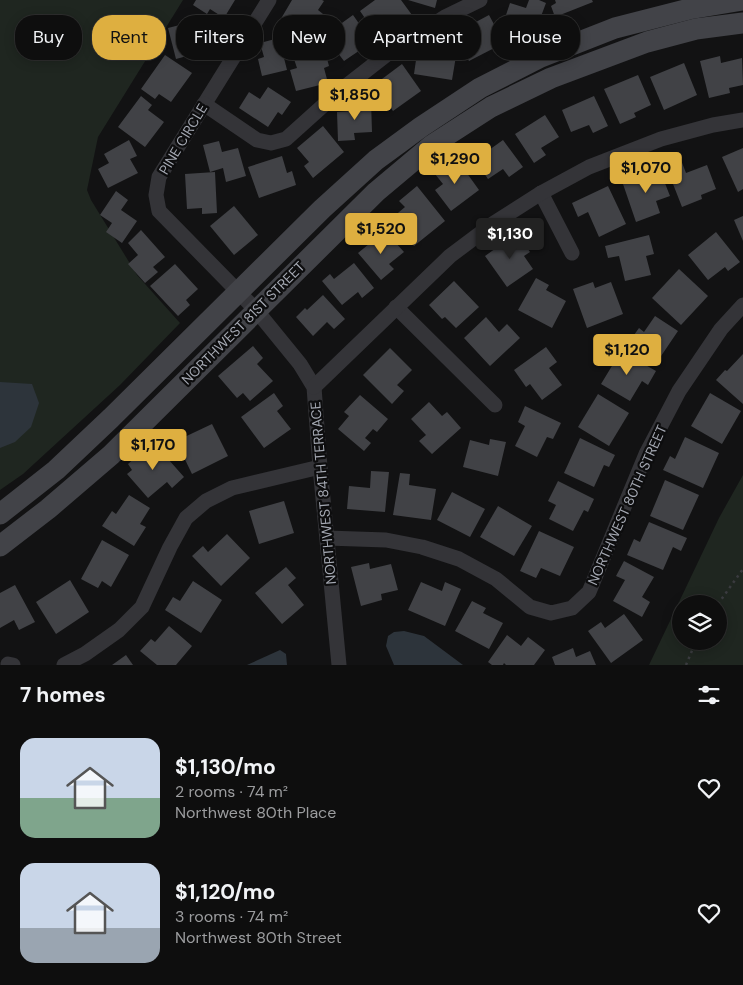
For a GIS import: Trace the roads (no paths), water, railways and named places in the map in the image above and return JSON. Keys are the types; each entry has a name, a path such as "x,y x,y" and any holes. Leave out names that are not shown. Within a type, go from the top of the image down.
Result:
{"street":[{"name":"PINE CIRCLE","path":"256,310 159,211 156,195 159,177 269,0"},
{"path":"204,104 257,140 271,143 286,139 336,94 386,55 445,17 480,0"},
{"name":"NORTHWEST 81ST STREET","path":"0,514 62,464 111,418 322,209 376,160 421,127 480,88 541,57 615,28 689,9 742,0"},
{"name":"NORTHWEST 81ST STREET","path":"0,546 48,509 111,455 376,192 432,145 492,108 551,78 647,42 696,29 743,23"},
{"path":"314,387 450,256 494,223 541,193 590,167 661,139 743,120"},
{"path":"541,193 572,253"},
{"name":"NORTHWEST 80TH STREET","path":"327,538 386,540 422,547 458,559 496,579 530,607 551,613 572,608 589,592 646,454 679,391 721,328 743,305"},
{"path":"396,307 494,405"},
{"name":"NORTHWEST 84TH TERRACE","path":"256,310 300,364 314,387 339,665"},
{"path":"64,665 85,654 119,630 142,607 186,518 206,501 232,488 320,467"},
{"path":"8,664 13,665"}]}
